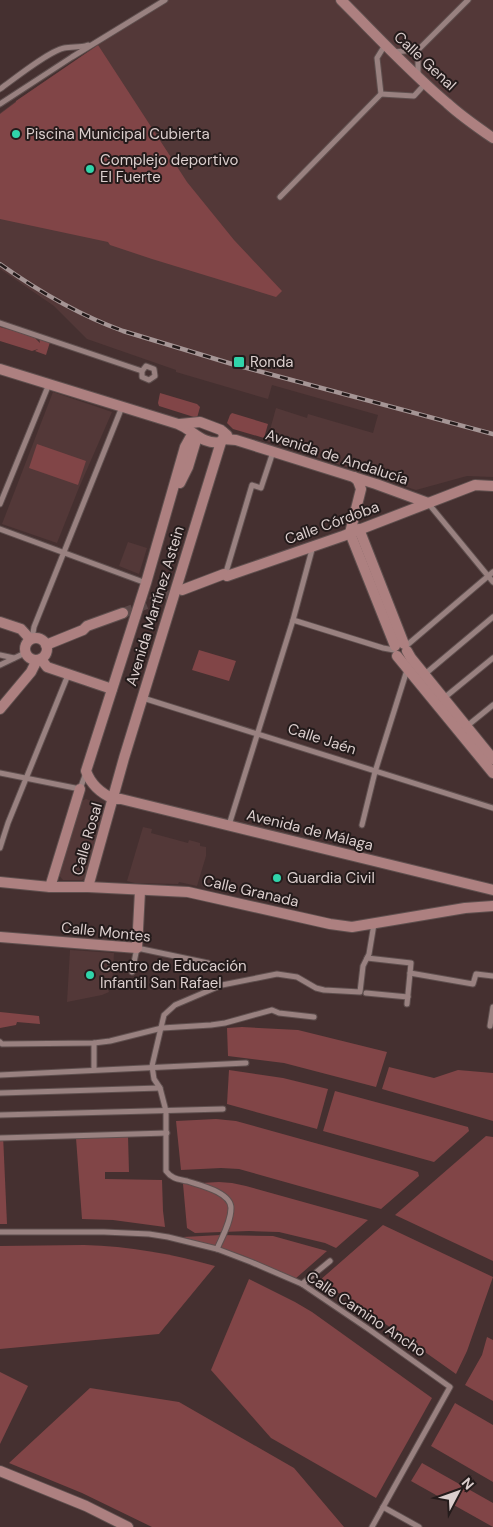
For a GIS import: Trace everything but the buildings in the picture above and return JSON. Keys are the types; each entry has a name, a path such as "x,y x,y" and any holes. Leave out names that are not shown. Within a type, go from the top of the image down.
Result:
{"street":[{"path":"0,104 165,0"},
{"name":"Calle Genal","path":"341,0 455,110 493,138"},
{"path":"280,197 380,94 377,58 389,48 418,50 468,0"},
{"path":"0,89 43,58 63,48 83,46 102,39"},
{"path":"380,94 414,96 422,80 418,50"},
{"path":"0,323 142,371"},
{"name":"Avenida de Andalucía","path":"0,368 178,424 214,443 222,438 236,440 371,482 428,503"},
{"path":"0,504 49,384"},
{"path":"32,639 34,626 122,407"},
{"name":"Avenida de Andalucía","path":"195,432 200,422 221,430 222,438"},
{"name":"Avenida Martínez Astein","path":"80,789 146,583 185,447 195,432"},
{"name":"Avenida Martínez Astein","path":"170,501 188,467 195,432"},
{"name":"Avenida Martínez Astein","path":"116,797 118,779 222,438"},
{"path":"227,576 227,569 252,485 261,488 273,452"},
{"path":"353,477 358,481 361,489 354,531 401,649 407,670 493,773"},
{"path":"371,482 364,490 361,513 365,521 371,525"},
{"name":"Calle Córdoba","path":"182,590 224,574 227,576 313,546 475,485 493,486"},
{"path":"428,503 491,574 493,582"},
{"path":"0,529 146,583"},
{"path":"229,825 293,620 313,546"},
{"path":"401,649 491,574"},
{"path":"46,645 83,630 87,626 123,613"},
{"path":"425,674 493,617"},
{"path":"293,620 383,648 401,649 425,674 466,726 492,755"},
{"path":"0,622 21,629 32,639"},
{"path":"0,709 39,660 44,657 47,651 46,645 40,638 32,639 25,645 25,653 30,659 39,660 47,666 112,689"},
{"path":"0,666 25,653"},
{"path":"0,655 14,658"},
{"path":"444,698 493,658"},
{"path":"362,825 374,772 407,670"},
{"path":"0,848 8,823 68,674"},
{"name":"Calle Jaén","path":"142,698 493,808"},
{"path":"466,726 493,705"},
{"path":"86,771 90,780 97,788 116,797"},
{"path":"0,773 80,789 50,887"},
{"path":"97,788 107,787 118,779"},
{"name":"Avenida de Málaga","path":"116,797 493,890"},
{"name":"Calle Rosal","path":"88,887 116,797"},
{"name":"Calle Granada","path":"0,882 50,887 188,892 330,924 352,927 465,908 493,906"},
{"path":"132,972 137,948 140,891"},
{"path":"217,1249 231,1210 230,1203 226,1197 216,1192 201,1185 170,1177 166,1172 166,1111 160,1088 154,1079 152,1066 164,1015 175,1005 222,985 277,974 297,977 316,988 324,990 360,992 363,966 370,954 374,924"},
{"name":"Calle Montes","path":"0,937 137,948 208,964"},
{"path":"367,958 411,963 407,1004"},
{"path":"410,973 473,984 476,974 493,976"},
{"path":"366,993 408,997"},
{"path":"490,1026 493,1007"},
{"path":"0,1042 2,1044 110,1041 162,1028 211,1025 272,1010 279,1013 314,1017"},
{"path":"94,1042 94,1070"},
{"path":"0,1075 152,1066 246,1063"},
{"path":"0,1093 160,1088"},
{"path":"0,1116 222,1109"},
{"path":"0,1138 167,1133"},
{"name":"Calle Camino Ancho","path":"0,1232 149,1234 217,1249 302,1284 450,1387 383,1507"},
{"path":"302,1284 330,1261"},
{"path":"0,1472 86,1506 128,1527"},
{"path":"372,1527 383,1507 419,1527"}],"shaded area":[{"path":"161,0 493,0 493,477 467,476 416,490 267,441 276,408 307,418 308,414 373,433 378,415 272,385 268,399 176,372 176,370 87,339 54,306 0,269 0,113"},
{"name":"Complejo deportivo El Fuerte","path":"98,45 187,182 234,240 282,291 276,297 152,259 110,245 108,242 0,219 0,114"},
{"path":"0,327 33,336 40,343 39,338 50,342 46,355 35,351 38,349 32,351 0,341"},
{"path":"53,392 112,412 57,543 2,524"},
{"path":"160,393 197,404 200,407 197,418 159,406"},
{"path":"232,413 268,424 264,438 233,429 227,423"},
{"path":"37,444 86,461 78,485 29,468"},
{"path":"128,542 147,548 139,574 119,566"},
{"path":"199,650 236,661 229,681 192,670"},
{"path":"86,799 103,805 106,810 85,878 82,880 63,880 58,874 81,801"},
{"path":"143,827 152,829 151,833 188,843 189,840 206,847 206,856 197,886 179,882 178,884 135,883 127,881"},
{"name":"Centro de Educación Infantil San Rafael","path":"70,950 114,953 112,988 108,989 109,992 67,1002"},
{"path":"0,1012 39,1016 40,1024 17,1022 16,1025 0,1028"},
{"path":"227,1028 298,1030 387,1052 376,1087 284,1063 228,1056"},
{"path":"389,1067 434,1078 458,1070 493,1073 493,1121 382,1089"},
{"path":"229,1070 283,1078 328,1089 317,1129 227,1104"},
{"path":"335,1091 468,1127 469,1131 434,1162 323,1131"},
{"path":"216,1119 236,1121 412,1170 418,1172 419,1176 381,1209 239,1169 181,1170 176,1121"},
{"path":"0,1135 3,1135 7,1224 0,1224"},
{"path":"128,1136 129,1172 105,1172 105,1179 162,1180 165,1227 113,1220 82,1219 76,1138"},
{"path":"486,1136 493,1137 493,1261 395,1215"},
{"path":"219,1182 246,1186 368,1220 336,1248 325,1243 279,1232 195,1233 187,1228 183,1184"},
{"path":"383,1225 493,1277 467,1351 456,1374 360,1306 319,1281"},
{"path":"221,1235 273,1236 327,1251 295,1279 242,1255 183,1237"},
{"path":"84,1245 150,1251 215,1266 159,1334 0,1349 0,1246"},
{"path":"249,1279 312,1312 432,1398 376,1498 271,1438 211,1370"},
{"path":"487,1337 493,1340 493,1401 465,1385 482,1355"},
{"path":"0,1372 28,1386 0,1444"},
{"path":"90,1388 179,1402 294,1468 344,1527 152,1527 82,1493 9,1463"},
{"path":"455,1403 493,1425 493,1482 431,1446"},
{"path":"422,1463 493,1503 493,1527 411,1481"}],"tunnel":[{"path":"123,613 181,591"}],"railway":[{"path":"0,264 59,302 123,331 232,364 493,434"}],"place":[{"name":"Piscina Municipal Cubierta","path":"16,134"},
{"name":"Complejo deportivo El Fuerte","path":"90,169"},
{"name":"Ronda","path":"239,362"},
{"name":"Guardia Civil","path":"277,878"},
{"name":"Centro de Educación Infantil San Rafael","path":"90,975"}]}
